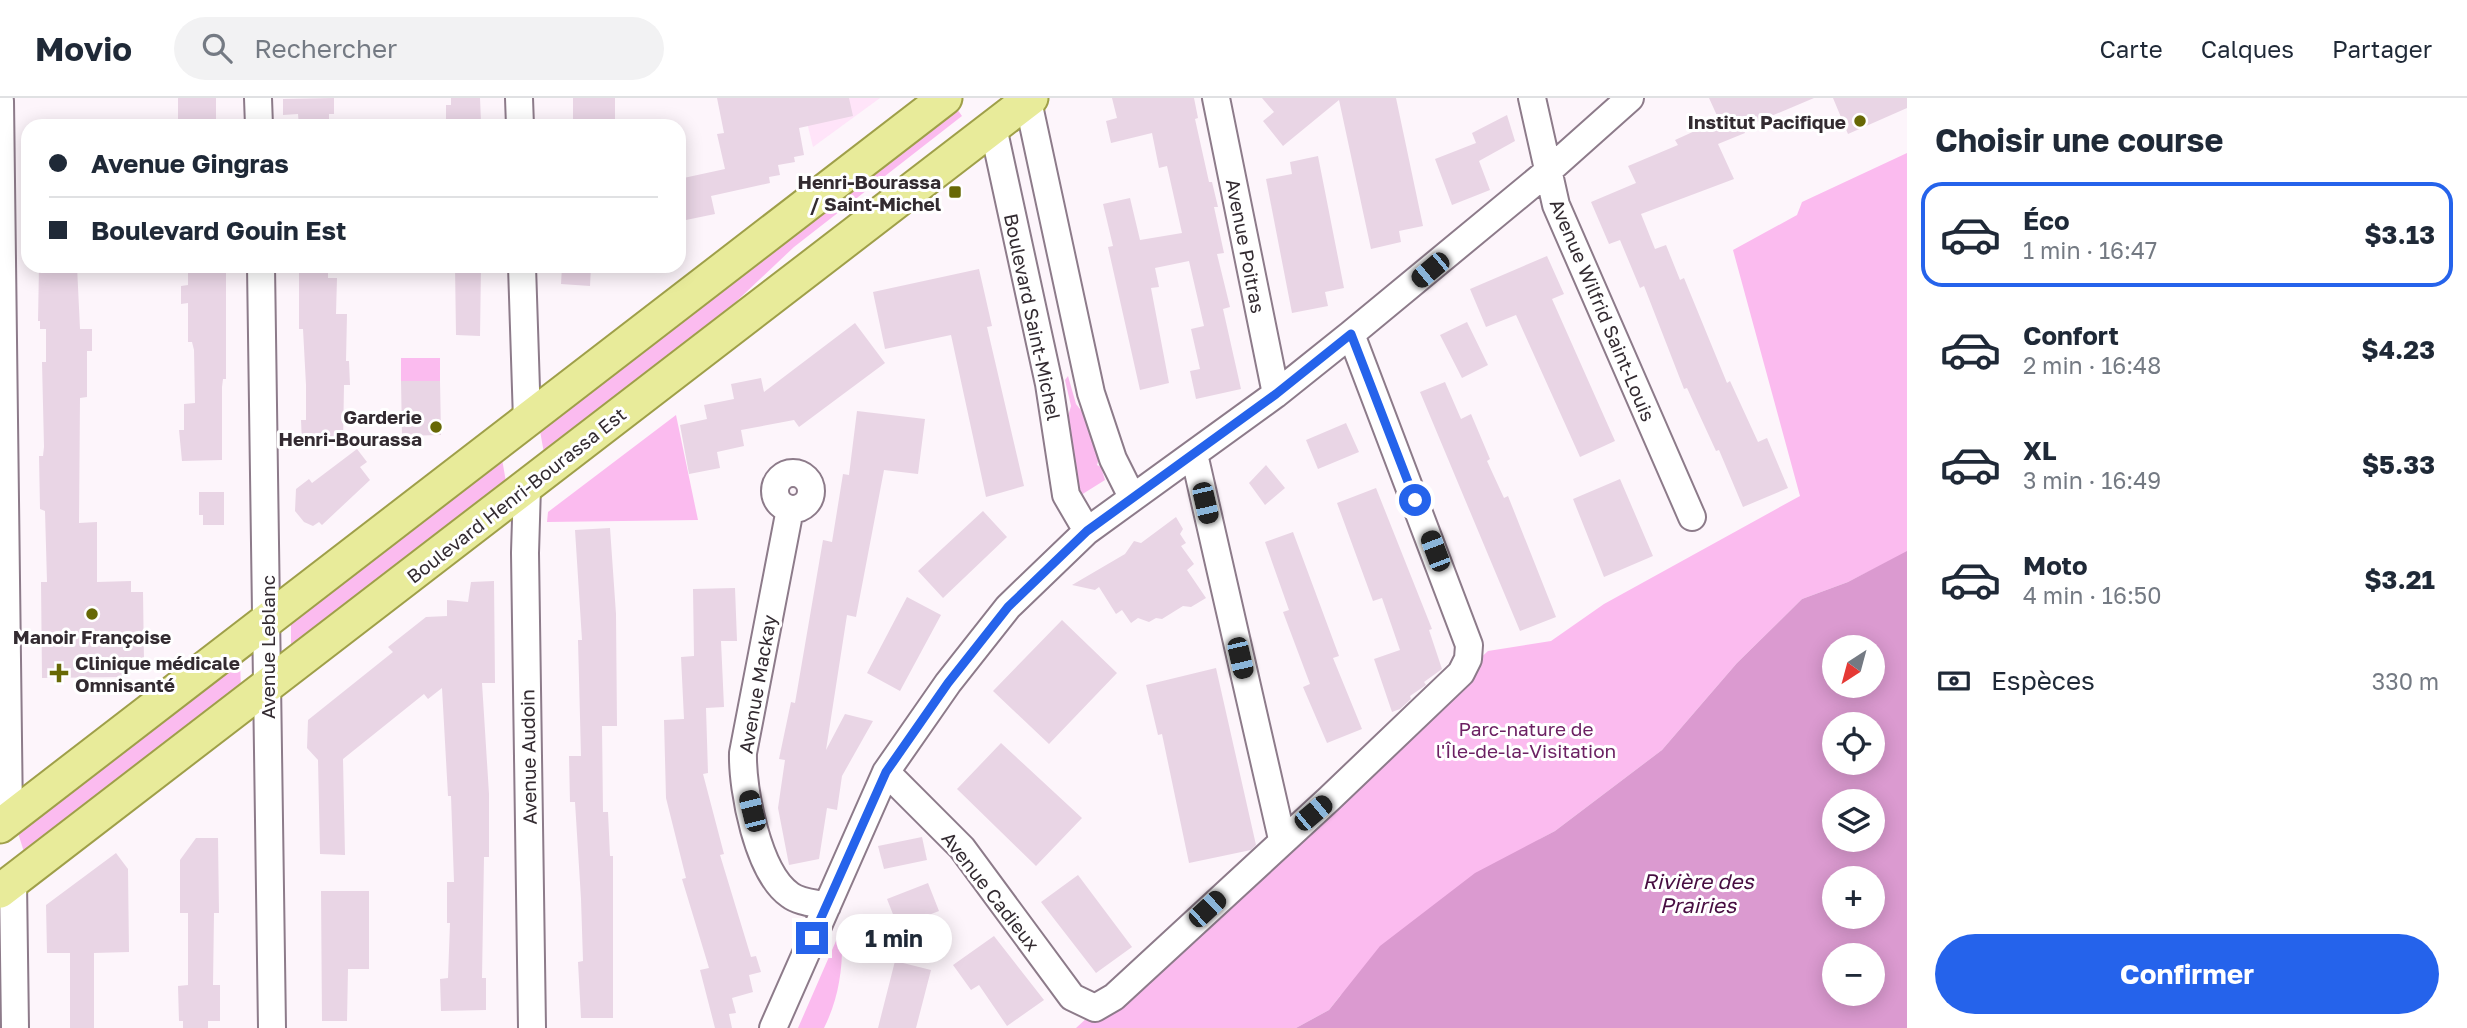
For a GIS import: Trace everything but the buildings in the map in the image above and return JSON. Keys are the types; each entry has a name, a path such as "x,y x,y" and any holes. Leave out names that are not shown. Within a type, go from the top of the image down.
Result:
{"main road":[{"path":"5,822 945,98"},
{"name":"Boulevard Henri-Bourassa Est","path":"7,886 527,486 990,112 1028,99"}],"street":[{"path":"258,98 258,119"},
{"path":"519,98 520,119"},
{"name":"Avenue Poitras","path":"1216,98 1276,394"},
{"name":"Avenue Wilfrid Saint-Louis","path":"1532,98 1556,205 1692,517"},
{"path":"773,1028 886,772 987,631 1064,550 1132,497 1276,394 1547,172 1630,98"},
{"path":"1028,99 1091,393 1113,459 1132,497"},
{"path":"0,102 5,822"},
{"name":"Boulevard Saint-Michel","path":"990,112 1049,384 1066,495 1087,531"},
{"name":"Avenue Leblanc","path":"261,273 272,1028"},
{"path":"522,273 527,420"},
{"path":"1194,454 1282,839 1329,799 1461,673 1468,659 1465,627 1351,334"},
{"name":"Avenue Audoin","path":"527,486 525,553 532,1028"},
{"name":"Avenue Mackay","path":"790,509 743,753 743,770 764,860 770,873 793,898 827,906"},
{"name":"Avenue Cadieux","path":"886,772 962,848 1072,997 1095,1008 1114,997 1282,839"},
{"path":"7,886 15,1028"}],"shaded area":[{"path":"801,98 880,98 813,147"}],"green space":[{"path":"957,109 962,116 794,247 723,314 544,453 540,431"},
{"name":"Parc-nature de l'Île-de-la-Visitation","path":"1907,153 1907,552 1848,582 1802,599 1737,663 1662,750 1555,831 1540,839 1340,996 1329,1010 1296,1028 1076,1028 1488,651 1551,641 1604,604 1800,496 1733,250 1797,215 1802,202"},
{"path":"401,358 440,358 440,381 401,381"},
{"path":"1068,376 1076,404 1087,418 1099,458 1097,465 1101,467 1105,480 1081,495 1074,480 1078,477 1074,476 1067,420 1071,406 1065,380"},
{"path":"676,415 698,520 547,522 548,512"},
{"path":"502,459 506,482 291,649 291,623"},
{"path":"240,662 241,688 24,852 18,833"},
{"path":"839,934 842,935 841,971 829,1017 824,1028 798,1028"}],"water":[{"name":"Rivière des Prairies","path":"1907,551 1907,1028 1296,1028 1329,1010 1380,946 1475,873 1555,831 1662,750 1737,663 1802,599 1848,582"}],"place":[{"name":"Institut Pacifique","path":"1860,121"},
{"name":"Henri-Bourassa / Saint-Michel","path":"955,192"},
{"name":"Garderie Henri-Bourassa","path":"436,427"},
{"name":"Manoir Françoise","path":"92,614"},
{"name":"Clinique médicale Omnisanté","path":"59,673"}],"route":[{"path":"812,938 876,791 898,751 987,631 1008,607 1064,550 1087,531 1276,394 1351,334 1415,500"}]}
